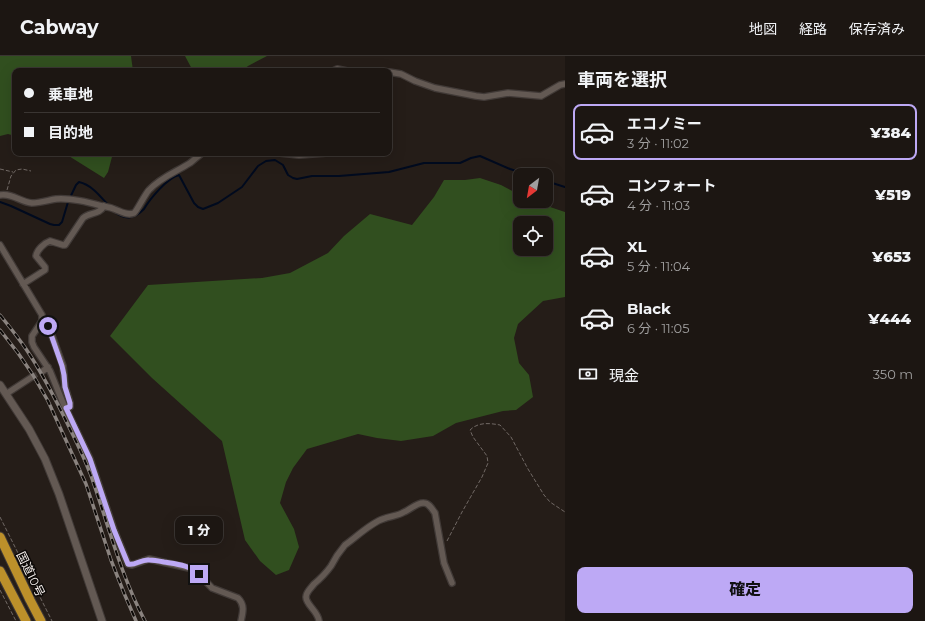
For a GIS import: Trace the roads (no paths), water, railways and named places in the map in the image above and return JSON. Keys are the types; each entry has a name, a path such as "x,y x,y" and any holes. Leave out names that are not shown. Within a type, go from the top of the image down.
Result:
{"highway":[{"name":"国道10号","path":"0,537 41,621"},
{"path":"0,571 26,621"}],"street":[{"path":"392,72 401,74 435,88 476,96 508,93 541,96 560,85 565,84"},
{"path":"0,190 31,203 54,199 74,199 104,206 128,214 135,212 146,194 153,186 164,177 191,162 198,156"},
{"path":"0,194 9,193"},
{"path":"23,284 45,270 45,267 36,256 37,252 44,244 50,241 65,245 85,217 100,212 104,206"},
{"path":"0,244 51,333 64,372 65,390 70,403 70,407 66,408"},
{"path":"42,315 42,321 32,336 32,342 48,367 90,459 114,530 128,564 132,565 148,560 193,569 212,588 238,598 241,601 244,609 241,621"},
{"path":"43,370 48,367"},
{"path":"3,396 32,377"},
{"path":"0,385 3,396 29,429 49,468 102,621"},
{"path":"319,621 318,615 307,602 306,594 308,590 322,577 338,553 345,545 382,519 401,514 420,503 430,506 435,513 441,552 452,583"}],"waterway":[{"path":"113,211 121,216 129,218 133,217 144,209 164,184 179,175 194,203 203,209 218,203 242,187 258,166 266,161 275,160 283,165 288,175 297,179 312,176 339,176 389,172 424,163 460,163 480,156 513,170"},
{"path":"0,202 50,224 59,225 62,222 68,202 79,182 92,188 109,206"},
{"path":"553,183 565,187"}],"tunnel":[{"path":"32,377 43,371"}],"railway":[{"path":"0,315 20,340 38,368 55,398 78,445 90,473 121,567 145,621"},
{"path":"0,330 33,375 48,401 86,484 111,560 136,621"}]}
